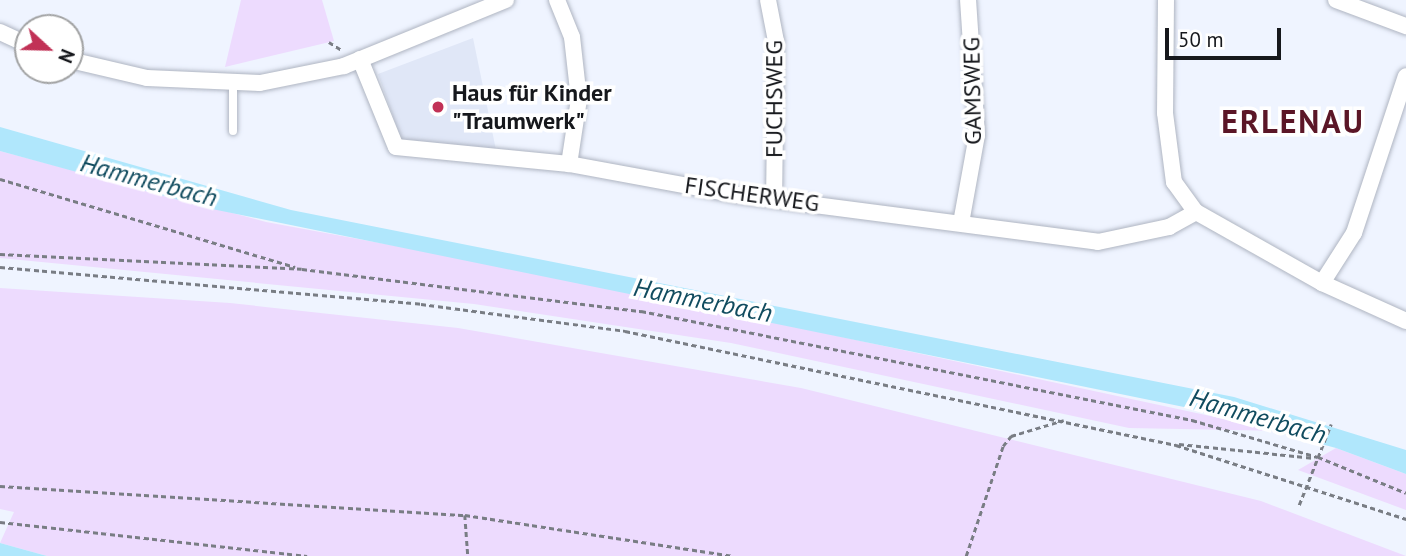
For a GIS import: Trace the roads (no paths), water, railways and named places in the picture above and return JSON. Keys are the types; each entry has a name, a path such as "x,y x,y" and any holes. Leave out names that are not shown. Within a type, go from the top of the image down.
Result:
{"street":[{"path":"84,63 147,78 233,83 305,77 360,59 506,0"},
{"path":"557,0 572,37 579,99 569,164"},
{"name":"FUCHSWEG","path":"768,0 776,41 774,198"},
{"name":"GAMSWEG","path":"961,223 977,135 968,0"},
{"path":"1166,0 1165,113 1174,182 1196,212 1322,283 1406,321"},
{"path":"1336,0 1406,26"},
{"name":"FISCHERWEG","path":"360,59 396,147 569,164 774,198 1098,242 1169,227 1196,212"},
{"path":"1322,283 1354,233 1406,76"}],"lane":[{"path":"233,83 233,131"}],"water":[{"name":"Hammerbach","path":"0,127 291,210 1234,397 1406,450 1406,474 1336,448 1184,407 212,209 0,151"},
{"path":"0,543 47,556 0,556"}],"place":[{"name":"Haus für Kinder \"Traumwerk\"","path":"438,107"}],"district":[{"name":"ERLENAU","path":"1293,121"}]}
